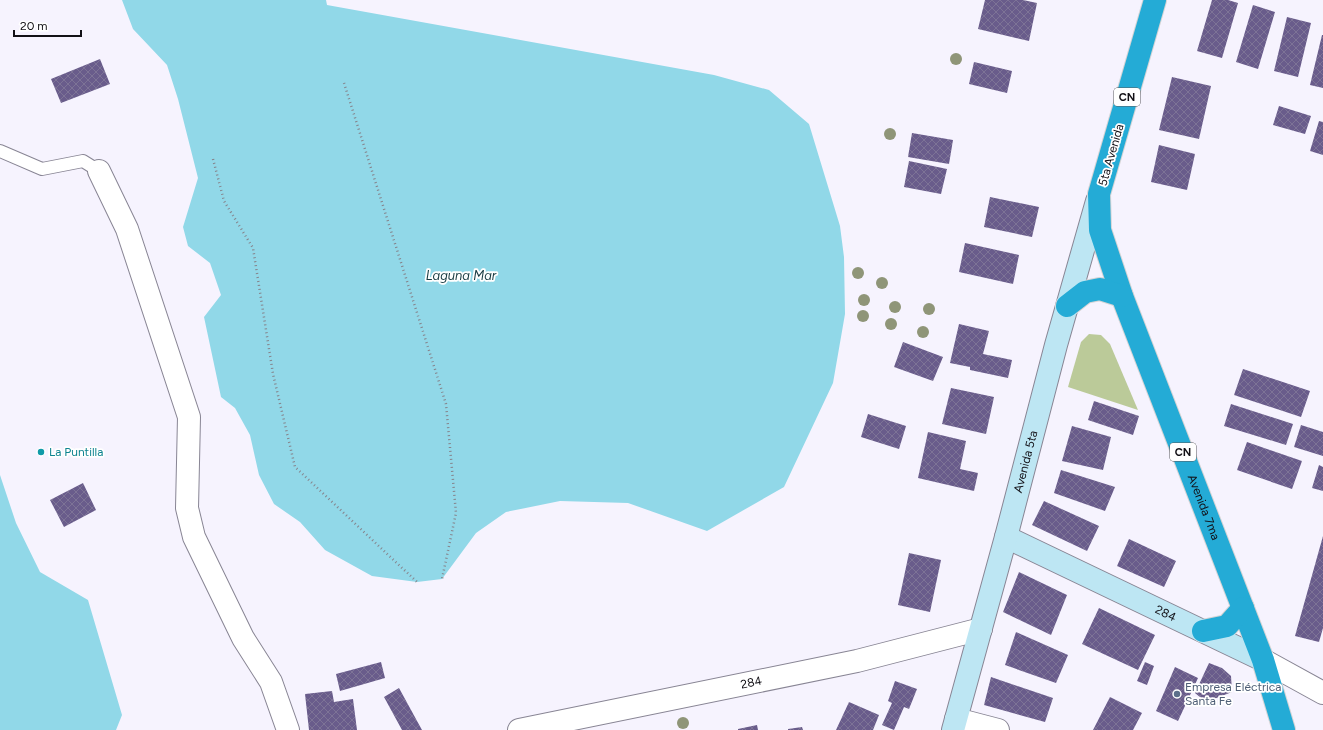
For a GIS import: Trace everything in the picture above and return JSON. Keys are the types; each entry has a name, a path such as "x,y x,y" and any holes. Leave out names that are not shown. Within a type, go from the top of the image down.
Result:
{"highway":[{"name":"5ta Avenida","path":"1099,194 1155,0"},
{"name":"Avenida 7ma","path":"1099,194 1100,230 1122,296 1263,660 1284,730"},
{"path":"1067,306 1085,292 1100,289 1122,296"},
{"path":"1203,631 1227,626 1243,608"}],"street":[{"path":"99,171 127,229 189,417 186,508 194,536 243,638 271,682 288,730"},
{"name":"Avenida 5ta","path":"955,724 1067,306 1099,194"},
{"name":"284","path":"1006,537 1263,660 1323,693"},
{"name":"284","path":"520,730 857,662 981,629"},
{"path":"955,724 998,730"}],"lane":[{"path":"0,151 42,168 83,161 99,171"}],"path":[{"path":"344,83 446,404 456,513 442,579"},
{"path":"213,159 224,201 253,248 274,374 295,468 417,582"}],"green space":[{"path":"1089,334 1101,335 1110,344 1138,410 1068,387 1081,342"}],"water":[{"name":"Laguna Mar","path":"122,0 326,0 327,5 714,75 769,90 809,124 840,226 844,257 845,314 833,383 784,487 707,531 628,503 560,501 506,512 476,533 442,579 417,582 372,576 325,550 300,522 274,504 259,475 250,435 235,408 221,397 204,317 221,295 210,263 188,246 183,227 198,178 178,99 167,65 133,29"},
{"path":"0,475 16,523 40,572 88,600 122,715 116,730 0,730"}],"building":[{"path":"985,0 1023,0 1037,3 1029,41 978,29"},
{"path":"1212,0 1228,0 1238,3 1222,58 1197,51"},
{"path":"1253,5 1275,12 1258,69 1236,62"},
{"path":"1287,17 1311,23 1298,77 1274,71"},
{"path":"1323,35 1323,88 1310,85"},
{"path":"100,59 110,84 61,103 51,79"},
{"path":"974,62 1012,71 1007,93 969,84"},
{"path":"1172,77 1211,86 1199,139 1159,130"},
{"path":"1279,106 1311,116 1305,134 1273,125"},
{"path":"1319,121 1323,122 1323,155 1310,151"},
{"path":"912,133 953,140 949,164 908,157"},
{"path":"1159,145 1195,154 1187,190 1151,182"},
{"path":"909,161 947,169 941,194 904,187"},
{"path":"990,197 1039,207 1032,237 984,227"},
{"path":"965,243 1019,255 1013,284 959,272"},
{"path":"959,324 989,331 983,354 1012,360 1008,378 970,370 970,367 950,363"},
{"path":"903,342 943,357 933,381 894,367"},
{"path":"1243,369 1310,391 1301,417 1234,395"},
{"path":"951,388 994,397 986,434 942,424"},
{"path":"1094,401 1139,416 1133,435 1088,420"},
{"path":"1231,404 1293,424 1286,445 1224,426"},
{"path":"868,414 906,426 899,449 861,437"},
{"path":"1301,425 1323,432 1323,456 1294,447"},
{"path":"1072,426 1111,437 1103,470 1062,461"},
{"path":"928,432 966,441 960,469 978,473 974,491 918,478"},
{"path":"1247,442 1302,461 1292,489 1237,470"},
{"path":"1319,465 1323,467 1323,491 1312,488"},
{"path":"1061,470 1115,487 1105,511 1054,493"},
{"path":"83,483 96,510 64,527 50,500"},
{"path":"1044,501 1099,526 1087,551 1032,525"},
{"path":"1323,536 1323,628 1319,642 1295,636"},
{"path":"1129,539 1176,561 1164,587 1117,566"},
{"path":"909,553 941,560 930,612 898,605"},
{"path":"1019,572 1067,595 1051,635 1003,612"},
{"path":"1099,608 1155,635 1138,670 1082,644"},
{"path":"1016,632 1068,655 1056,683 1005,665"},
{"path":"381,662 385,678 340,691 336,674"},
{"path":"1145,662 1154,666 1147,685 1137,681"},
{"path":"1209,663 1222,668 1231,676 1232,692 1206,702 1195,693"},
{"name":"Empresa Eléctrica Santa Fe","path":"1175,667 1198,678 1178,721 1156,711"},
{"path":"991,677 1053,698 1045,722 984,705"},
{"path":"895,681 917,689 909,709 904,707 894,730 882,725 892,703 888,701"},
{"path":"399,688 422,730 402,730 384,697"},
{"path":"332,691 334,702 353,699 357,730 309,730 305,694"},
{"path":"1110,697 1142,713 1133,730 1093,730"},
{"path":"849,702 879,715 873,730 836,730"},
{"path":"757,725 758,730 738,730 738,729"},
{"path":"802,727 803,730 788,730 788,729"}],"place":[{"name":"La Puntilla","path":"41,452"},
{"name":"Empresa Eléctrica Santa Fe","path":"1177,694"}]}
